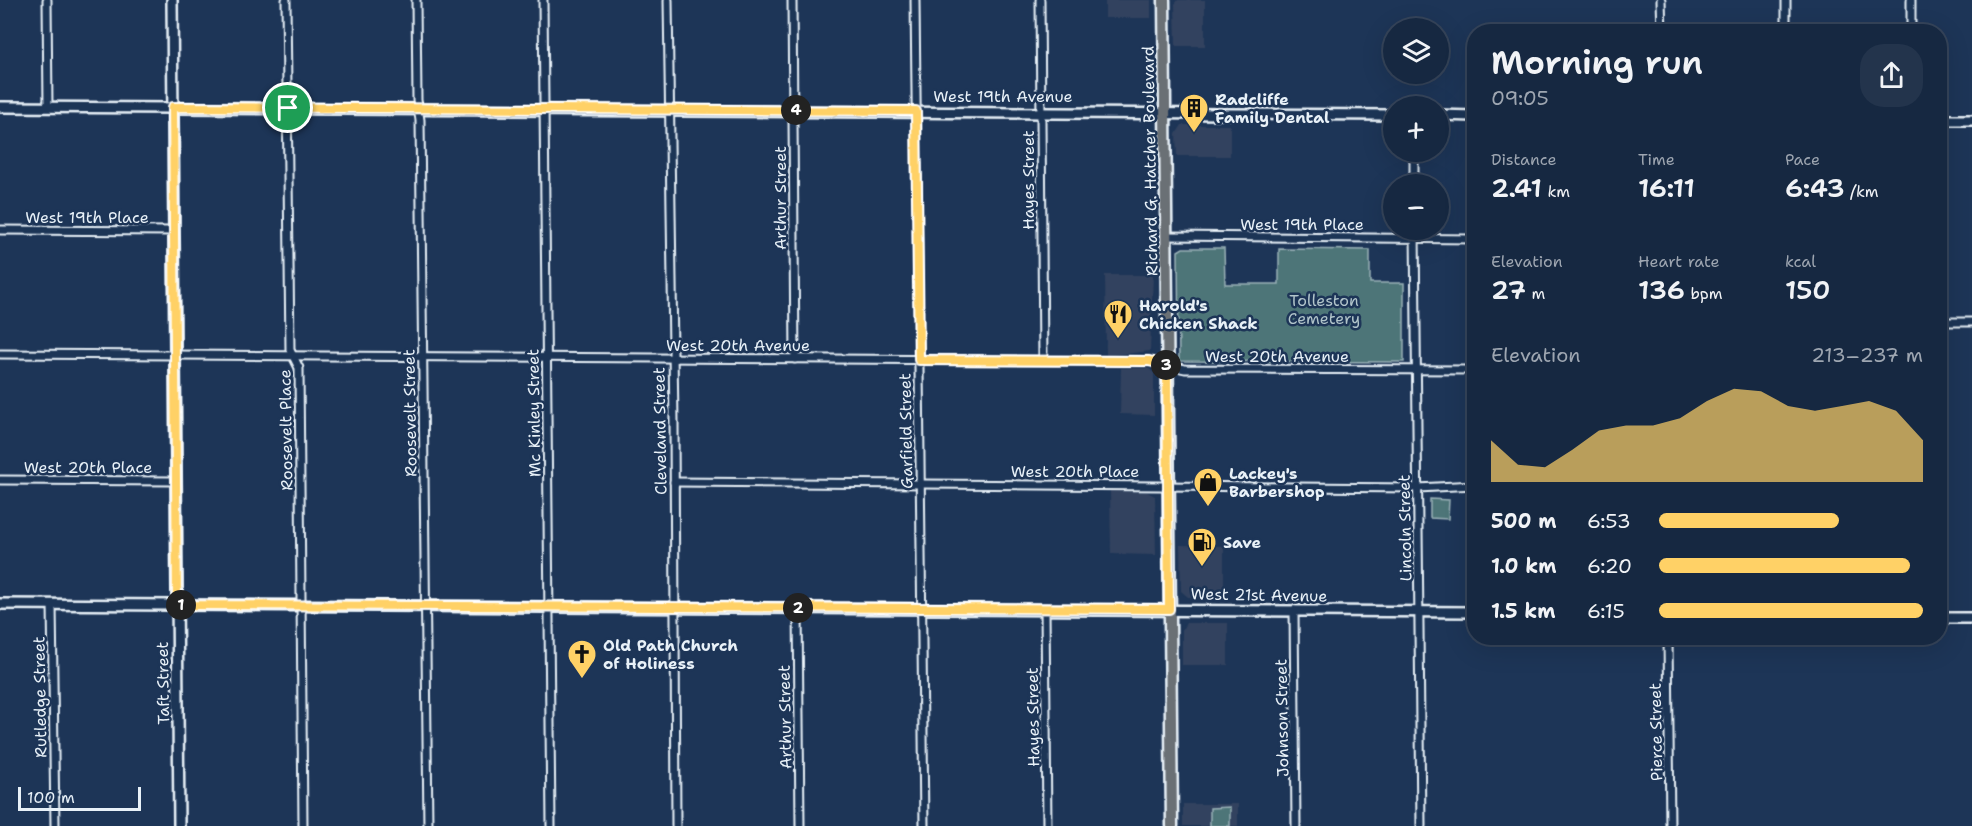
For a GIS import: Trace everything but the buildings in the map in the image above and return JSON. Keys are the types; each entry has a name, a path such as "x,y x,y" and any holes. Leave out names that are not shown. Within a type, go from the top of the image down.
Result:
{"main road":[{"name":"Richard G. Hatcher Boulevard","path":"1164,0 1172,826"}],"street":[{"path":"47,0 48,107"},
{"name":"Taft Street","path":"172,0 179,826"},
{"name":"Roosevelt Place","path":"286,0 290,350 299,368 303,826"},
{"name":"Roosevelt Street","path":"416,0 423,357 428,826"},
{"name":"Mc Kinley Street","path":"543,0 551,826"},
{"name":"Cleveland Street","path":"668,0 676,826"},
{"name":"Arthur Street","path":"792,0 795,359"},
{"name":"Garfield Street","path":"915,0 924,826"},
{"name":"Hayes Street","path":"1040,0 1043,360"},
{"path":"1661,0 1662,24"},
{"path":"1786,0 1786,24"},
{"path":"1911,0 1911,24"},
{"name":"West 19th Avenue","path":"0,106 1383,115"},
{"path":"1449,115 1467,116"},
{"path":"1947,120 1972,120"},
{"name":"West 19th Place","path":"0,230 174,231"},
{"name":"West 19th Place","path":"1166,236 1383,238"},
{"name":"West 19th Place","path":"1449,239 1467,239"},
{"name":"Lincoln Street","path":"1415,240 1421,826"},
{"path":"1947,322 1972,322"},
{"name":"West 20th Avenue","path":"0,354 1149,361 1185,369 1467,370"},
{"name":"West 20th Place","path":"0,480 176,482"},
{"name":"West 20th Place","path":"674,482 1418,488 1467,486"},
{"name":"West 21st Avenue","path":"0,604 1467,612"},
{"name":"Rutledge Street","path":"52,604 55,826"},
{"name":"Arthur Street","path":"798,608 800,826"},
{"name":"Hayes Street","path":"1045,609 1047,826"},
{"name":"Johnson Street","path":"1294,610 1296,826"},
{"path":"1947,618 1972,618"},
{"name":"Pierce Street","path":"1668,645 1670,826"}],"shaded area":[{"path":"1105,0 1151,0 1151,18 1105,18"},
{"path":"1178,0 1205,0 1205,46 1176,46 1175,4"},
{"path":"1182,125 1230,125 1230,156 1177,156 1176,134"},
{"path":"1105,275 1153,275 1150,351 1106,356"},
{"path":"1121,368 1148,368 1154,373 1154,415 1120,414"},
{"path":"1110,491 1147,492 1155,496 1156,555 1111,554"},
{"path":"1180,545 1224,546 1224,597 1188,597 1181,591"},
{"path":"1186,623 1228,623 1228,665 1182,665 1182,630"},
{"path":"1183,804 1238,804 1238,826 1183,826"}],"green space":[{"name":"Tolleston Cemetery","path":"1183,248 1224,248 1225,284 1279,284 1279,249 1370,250 1370,283 1404,283 1404,362 1179,361 1178,251"},
{"path":"1430,499 1449,500 1448,519 1430,518"},
{"path":"1230,807 1230,826 1210,826 1210,808"}],"place":[{"name":"Radcliffe Family Dental","path":"1194,134"},
{"name":"Harold's Chicken Shack","path":"1118,340"},
{"name":"Lackey's Barbershop","path":"1208,508"},
{"name":"Save","path":"1202,568"},
{"name":"Old Path Church of Holiness","path":"582,680"}],"route":[{"path":"173,107 288,108 916,111 919,360 1149,361 1167,365 1169,609 177,605 173,107"}]}
